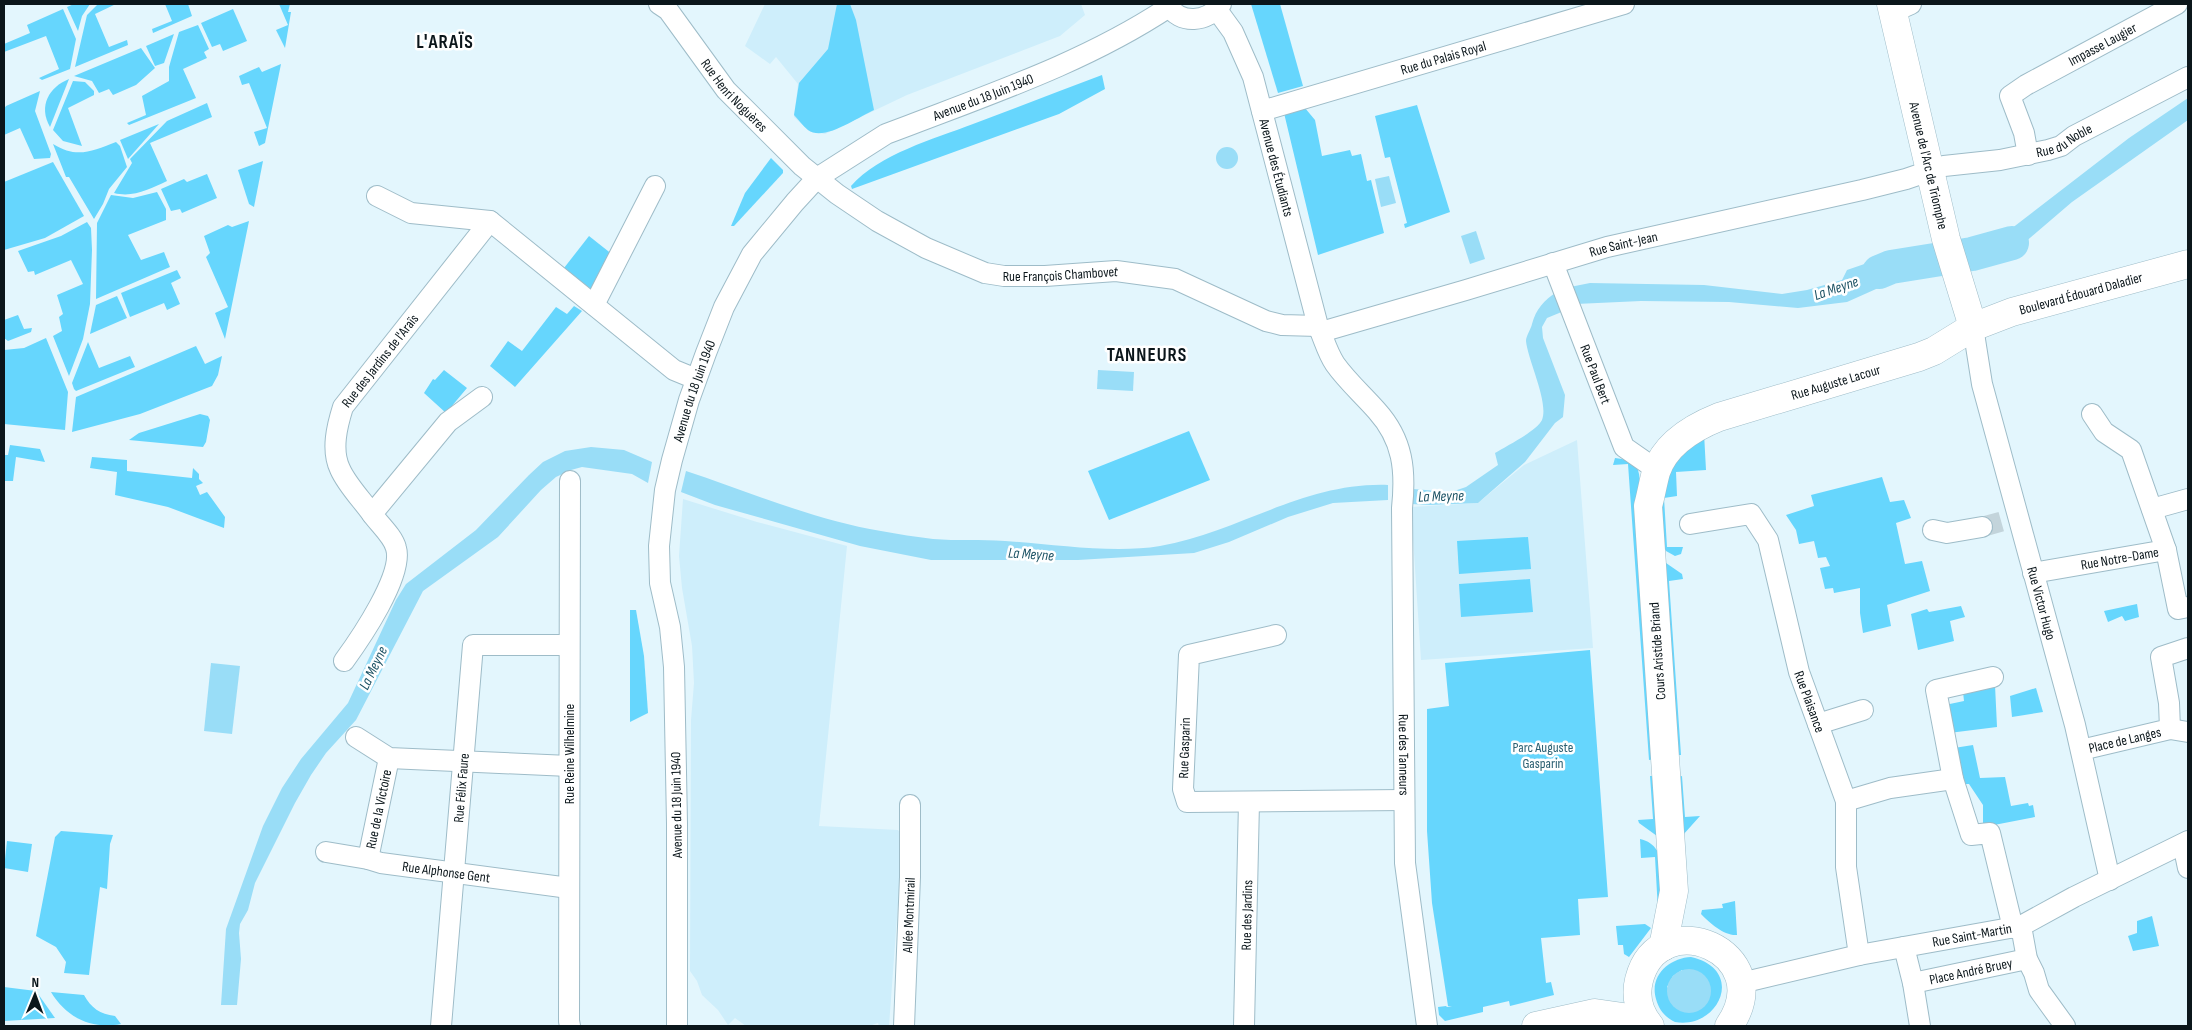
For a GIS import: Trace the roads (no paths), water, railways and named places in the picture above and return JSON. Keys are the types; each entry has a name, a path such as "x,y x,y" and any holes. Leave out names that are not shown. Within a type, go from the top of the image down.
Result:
{"main road":[{"name":"Avenue de l'Arc de Triomphe","path":"1898,6 1929,170 1946,239 1973,327"},
{"name":"Boulevard Édouard Daladier","path":"1973,327 2012,312 2188,264"},
{"name":"Rue Auguste Lacour","path":"1695,426 1748,407 1813,389 1934,351 1973,327"},
{"name":"Cours Aristide Briand","path":"1663,947 1674,891 1648,506 1657,470 1672,447 1695,426"},
{"name":"Cours Aristide Briand","path":"1674,891 1684,917 1698,941"},
{"path":"1647,1023 1638,1004 1637,988 1641,972 1650,957 1663,947 1674,942 1698,941 1709,944 1728,957 1735,966 1741,983 1740,1004 1736,1016 1729,1026"},
{"path":"1543,1025 1594,1013 1637,988"},
{"path":"1594,1013 1647,1023"}],"street":[{"name":"Rue Henri Noguères","path":"659,4 668,10 726,90 817,178"},
{"name":"Rue du Palais Royal","path":"1262,111 1624,4"},
{"name":"Impasse Laugier","path":"2028,155 2024,133 2010,96 2026,85 2177,4"},
{"name":"Avenue du 18 Juin 1940","path":"677,1026 677,824 674,668 670,627 660,583 658,546 665,490 672,460 696,379 724,307 752,254 790,207 817,178 886,134 1058,68 1101,48 1168,5"},
{"name":"Avenue des Étudiants","path":"1168,5 1175,14 1192,19 1210,16 1219,7 1239,44 1253,77 1327,351 1336,365 1388,425 1402,457 1405,481"},
{"name":"Rue du Noble","path":"1929,170 1944,166 2028,155 2061,146 2074,136 2188,77"},
{"name":"Rue Saint-Jean","path":"1320,328 1348,325 1607,246 1862,190 1906,179 1929,170"},
{"name":"Rue François Chambovet","path":"817,178 877,221 926,248 985,273 1022,276 1116,271 1138,272 1175,279 1266,321 1320,328"},
{"path":"594,305 655,186"},
{"path":"377,196 411,213 490,221 674,370 696,379"},
{"name":"Rue des Jardins de l'Araïs","path":"344,661 375,615 397,566 396,546 340,468 336,453 336,428 342,407 490,221"},
{"name":"Rue Paul Bert","path":"1553,263 1624,447 1657,470"},
{"name":"Rue Victor Hugo","path":"1973,327 1982,384 2016,518 2033,573 2081,750 2110,880"},
{"path":"372,514 448,422 482,398"},
{"path":"2092,414 2104,432 2131,450 2172,559"},
{"name":"Rue Reine Wilhelmine","path":"570,481 568,1021 570,1026"},
{"name":"Rue des Tanneurs","path":"1405,481 1402,508 1406,873 1427,1026"},
{"path":"2152,509 2188,499"},
{"name":"Rue Plaisance","path":"1690,524 1751,514 1768,540 1798,672 1846,801 1846,867 1859,955"},
{"path":"1933,530 1947,534 1982,527"},
{"name":"Rue Notre-Dame","path":"2033,573 2172,559 2178,609 2188,607"},
{"name":"Rue Gasparin","path":"1276,635 1189,655 1183,789 1187,802 1404,800"},
{"name":"Rue Félix Faure","path":"441,1026 465,761 473,645 569,645"},
{"name":"Place de Langes","path":"2081,750 2181,731 2169,703 2161,657 2188,648"},
{"path":"1846,801 1890,788 1953,779 1936,690 1993,677"},
{"path":"1818,724 1863,710"},
{"name":"Rue de la Victoire","path":"356,738 389,758 569,766"},
{"name":"Rue de la Victoire","path":"368,859 389,758"},
{"name":"Place André Bruey","path":"1904,947 1915,991 2030,966 1990,833 1970,835 1953,779"},
{"name":"Rue des Jardins","path":"1244,1026 1250,802"},
{"name":"Allée Montmirail","path":"904,1026 910,877 910,804"},
{"path":"2186,843 2188,868"},
{"name":"Rue Saint-Martin","path":"1741,983 1859,955 2017,927 2186,843"},
{"name":"Rue Alphonse Gent","path":"326,852 381,863 454,874 569,888"},
{"path":"2030,966 2039,990 2065,1026"},
{"path":"1915,991 1920,1026"}],"water":[{"path":"2188,98 2188,120 2072,202 2007,256 1973,267 1963,243 2007,232 2129,138"},
{"path":"1227,147 1235,150 1238,158 1235,166 1227,169 1219,166 1216,158 1219,150"},
{"path":"1389,176 1396,203 1381,207 1375,179"},
{"path":"1476,231 1485,259 1470,264 1461,236"},
{"path":"1920,250 1925,276 1885,285 1847,302 1798,308 1729,302 1641,301 1576,304 1570,287 1590,283 1704,285 1782,294 1807,290 1842,280 1847,270 1876,260"},
{"path":"1557,292 1564,311 1547,318 1542,327 1543,338 1565,395 1563,417 1555,423 1525,462 1478,503 1411,504 1413,489 1451,492 1466,487 1498,465 1495,453 1534,429 1542,420 1543,403 1541,392 1526,339 1538,309 1548,298"},
{"path":"1098,370 1134,372 1133,391 1097,389"},
{"path":"591,447 624,450 652,462 648,483 632,474 582,467 556,477 541,490 498,537 423,591 356,720 326,753 311,775 255,883 248,910 240,924 241,959 237,1005 221,1005 226,929 263,826 282,788 301,759 348,703 396,600 406,584 476,530 543,462 565,451"},
{"path":"686,471 807,513 881,531 933,539 996,540 1103,549 1160,546 1189,539 1300,499 1328,491 1357,486 1388,485 1388,500 1333,503 1288,517 1229,542 1194,553 1078,560 931,560 860,546 715,505 681,492"},
{"path":"211,663 240,666 232,734 204,731"},
{"path":"1689,969 1701,973 1707,979 1711,991 1707,1003 1701,1009 1689,1013 1677,1009 1671,1003 1667,991 1671,979 1677,973"}],"waterway":[{"name":"La Meyne","path":"1879,272 1891,267 1972,254 2012,243"}],"tunnel":[{"path":"1982,527 2014,518"}],"district":[{"name":"L'ARAÏS","path":"445,41"},
{"name":"TANNEURS","path":"1147,354"}],"park label":[{"name":"Parc Auguste Gasparin","path":"1543,756"}]}
